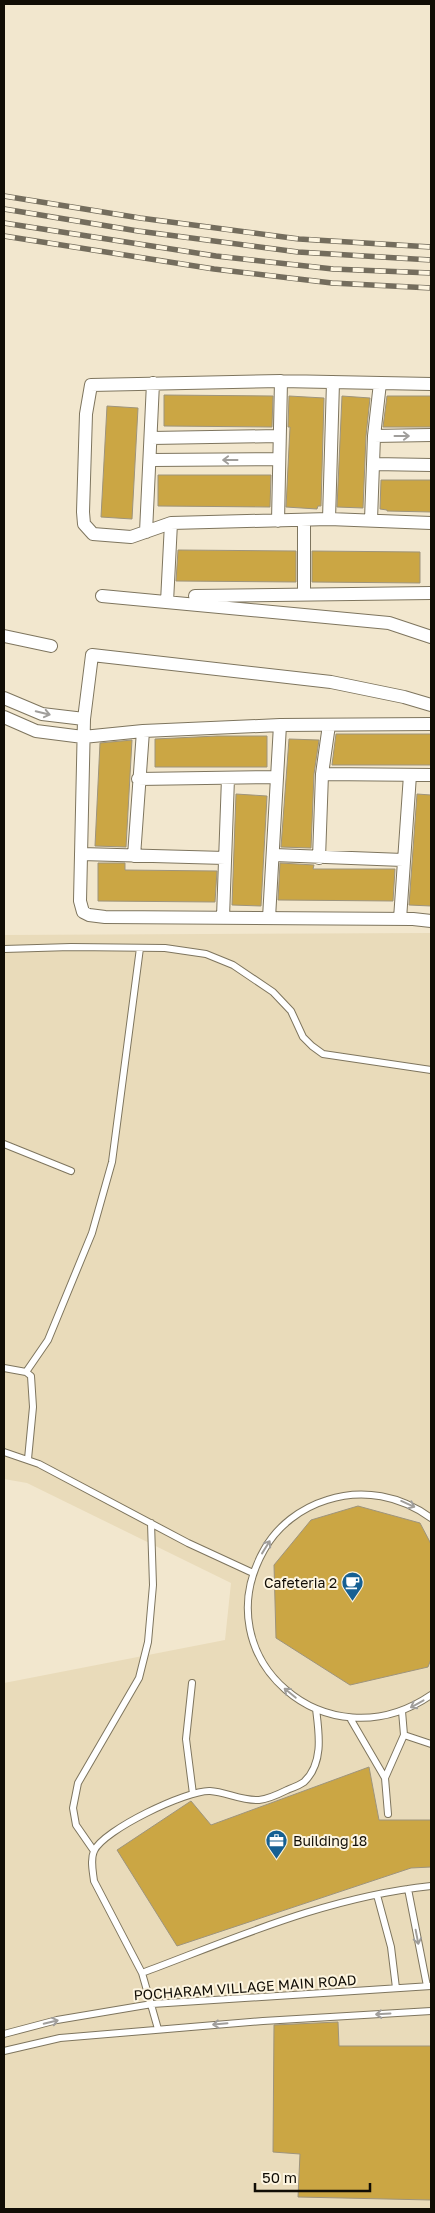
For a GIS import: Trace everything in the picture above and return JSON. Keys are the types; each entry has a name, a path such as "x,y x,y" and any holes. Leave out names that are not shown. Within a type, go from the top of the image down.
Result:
{"street":[{"path":"278,521 278,436 281,381"},
{"path":"431,384 281,381 91,385 86,414 83,512 84,524 93,534 131,537 171,523 329,519 431,523"},
{"path":"329,519 333,382"},
{"path":"371,520 374,436 380,382"},
{"path":"146,532 151,460 153,383"},
{"path":"374,436 431,435"},
{"path":"151,438 278,436"},
{"path":"151,460 278,459"},
{"path":"374,464 431,465"},
{"path":"304,520 304,594"},
{"path":"167,602 171,523"},
{"path":"195,596 431,593"},
{"path":"102,596 389,622 431,637"},
{"path":"4,636 51,646"},
{"path":"431,705 404,697 331,682 92,655 83,737 80,901 83,912 90,915 431,921"},
{"path":"4,698 42,714 84,719"},
{"path":"4,717 36,731 83,737 143,731 280,725 431,724"},
{"path":"269,918 280,725"},
{"path":"319,858 322,774 329,725"},
{"path":"134,856 138,779 143,731"},
{"path":"322,774 431,775"},
{"path":"400,919 410,775"},
{"path":"138,779 277,777"},
{"path":"223,917 228,778"},
{"path":"81,854 225,858"},
{"path":"274,855 403,860"}],"lane":[{"path":"4,949 71,947 140,948 185,950 206,954 233,965 283,1001 291,1011 303,1037 324,1054 431,1070"},
{"path":"26,1372 48,1340 63,1305 92,1233 112,1162 140,948"},
{"path":"4,1144 70,1171"},
{"path":"4,1368 26,1372 31,1376 33,1386 28,1459"},
{"path":"4,1452 28,1459 151,1524 253,1573"},
{"path":"431,1518 416,1508 385,1496 360,1494 335,1497 312,1506 290,1519 268,1543 253,1573 249,1597 249,1622 258,1653 276,1680 288,1692 316,1710 350,1718 368,1719 402,1711 431,1695"},
{"path":"94,1851 76,1826 73,1808 78,1783 139,1678 148,1642 153,1585 151,1524"},
{"path":"192,1683 186,1739 193,1794"},
{"path":"158,2029 142,1974 94,1881 92,1865 94,1851 108,1836 168,1802 193,1794 210,1792 260,1800 279,1794 304,1782 317,1756 320,1739 316,1710"},
{"path":"388,1814 386,1778 404,1735 402,1711"},
{"path":"350,1718 386,1778"},
{"path":"404,1735 431,1744"},
{"path":"142,1974 277,1921 348,1899 431,1886"},
{"path":"408,1889 429,1986"},
{"path":"376,1895 391,1947 396,1988"},
{"name":"POCHARAM VILLAGE MAIN ROAD","path":"4,2034 57,2020 152,2004 429,1986"},
{"path":"4,2051 60,2038 158,2029 431,2012"}],"shaded area":[{"path":"431,933 431,2209 4,2209 4,1683 225,1640 231,1583 27,1483 4,1479 4,935"}],"building":[{"path":"164,395 273,396 272,427 164,426"},
{"path":"289,396 324,398 321,506 318,506 317,509 286,507 290,427 288,427"},
{"path":"342,396 370,398 366,436 363,508 337,507"},
{"path":"387,396 431,396 431,427 383,427"},
{"path":"107,406 138,408 132,519 101,517"},
{"path":"158,475 271,475 270,507 158,506"},
{"path":"381,480 431,480 431,512 387,511 380,509"},
{"path":"178,550 296,551 296,582 176,581"},
{"path":"312,551 420,552 420,583 312,582"},
{"path":"336,734 431,734 431,765 332,765"},
{"path":"267,736 267,767 155,767 155,739"},
{"path":"289,739 319,740 314,774 311,848 281,847"},
{"path":"132,740 126,847 95,846 100,743"},
{"path":"236,794 267,796 261,906 232,905"},
{"path":"417,794 431,795 431,906 409,905"},
{"path":"98,863 125,863 125,870 217,871 215,902 98,901"},
{"path":"280,863 314,865 313,869 395,869 393,901 278,900"},
{"name":"Cafeteria 2","path":"358,1506 420,1523 431,1544 431,1659 428,1667 350,1685 276,1638 274,1565 311,1520"},
{"name":"Building 18","path":"369,1767 379,1820 431,1820 431,1867 411,1868 177,1946 117,1850 191,1801 211,1825"},
{"path":"338,2022 339,2046 431,2046 431,2200 298,2197 300,2154 273,2152 274,2025"}],"railway":[{"path":"4,196 140,218 299,239 431,247"},
{"path":"4,209 138,231 298,252 431,260"},
{"path":"4,223 216,256 333,269 431,273"},
{"path":"4,236 214,269 332,283 431,288"}],"place":[{"name":"Cafeteria 2","path":"353,1601"},
{"name":"Building 18","path":"277,1859"}]}
